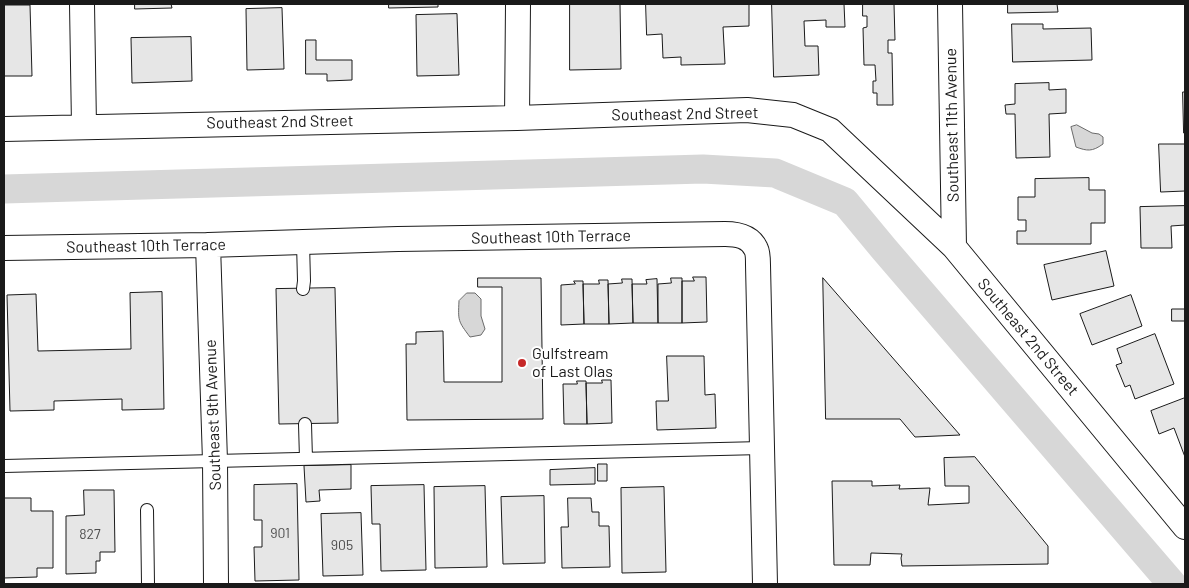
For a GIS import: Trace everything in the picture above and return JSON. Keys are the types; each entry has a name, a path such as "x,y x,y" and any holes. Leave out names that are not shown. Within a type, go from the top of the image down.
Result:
{"street":[{"path":"82,4 84,126"},
{"path":"517,118 518,4"},
{"name":"Southeast 11th Avenue","path":"950,4 954,247"},
{"name":"Southeast 2nd Street","path":"4,129 517,118 747,110 793,115 830,130 954,247 1185,527"},
{"name":"Southeast 10th Terrace","path":"4,248 740,234 751,242 756,249 758,265 765,584"},
{"name":"Southeast 9th Avenue","path":"208,245 215,461 216,584"}],"lane":[{"path":"303,243 303,289"},
{"path":"305,424 306,459"},
{"path":"4,466 762,448"},
{"path":"147,510 148,584"}],"shaded area":[{"path":"1077,125 1092,133 1099,134 1103,137 1103,144 1090,150 1076,147 1071,127"},
{"path":"467,293 475,293 481,299 481,316 485,329 481,335 470,337 460,321 459,301"}],"building":[{"path":"135,4 171,4 172,8 135,9"},
{"path":"389,4 438,4 438,7 389,8"},
{"path":"570,4 620,4 621,69 570,70"},
{"path":"646,4 749,4 749,26 723,27 725,64 681,65 681,57 663,58 662,34 647,35"},
{"path":"772,4 844,4 845,27 826,27 826,20 804,21 805,46 818,46 819,75 774,77"},
{"path":"863,4 894,4 895,40 888,40 888,53 892,53 893,105 877,105 877,93 873,93 873,81 876,81 875,65 864,65 863,28 867,27 867,16 863,16"},
{"path":"1008,4 1057,4 1058,12 1008,13"},
{"path":"4,5 30,5 32,76 4,76"},
{"path":"282,8 284,69 247,70 246,9"},
{"path":"457,14 459,75 417,76 416,15"},
{"path":"1012,24 1043,24 1043,29 1091,28 1092,60 1013,62"},
{"path":"191,37 192,81 132,83 131,38"},
{"path":"306,40 316,40 316,60 352,60 352,80 327,81 327,74 306,74"},
{"path":"1049,83 1049,90 1066,89 1066,113 1049,114 1050,157 1016,158 1015,114 1006,114 1005,105 1015,104 1015,84"},
{"path":"1183,92 1185,92 1185,133 1184,133"},
{"path":"1159,144 1185,144 1185,191 1161,192"},
{"path":"1089,178 1089,190 1105,190 1105,223 1091,223 1091,244 1017,244 1017,231 1026,231 1026,220 1018,220 1018,197 1035,197 1035,179"},
{"path":"1185,206 1185,225 1171,226 1172,248 1141,248 1140,207"},
{"path":"1106,251 1114,286 1052,300 1044,265"},
{"path":"693,277 706,277 707,322 682,323 682,281 694,281"},
{"name":"Gulfstream of Last Olas","path":"478,278 541,278 543,419 407,420 406,344 416,344 416,332 443,331 444,382 502,382 502,287 478,287"},
{"path":"671,278 682,278 682,323 658,323 658,284 671,283"},
{"path":"823,278 960,435 915,437 900,419 826,419"},
{"path":"622,279 632,279 633,323 609,324 608,284 622,283"},
{"path":"657,279 658,323 633,323 632,284 647,284 646,280"},
{"path":"599,280 608,280 609,324 584,324 583,284 599,284"},
{"path":"574,281 583,281 584,324 561,325 561,285 575,284"},
{"path":"335,288 338,423 279,424 276,289"},
{"path":"162,292 164,409 122,410 122,399 54,401 54,410 10,411 7,295 36,294 38,351 131,349 130,293"},
{"path":"1131,295 1142,326 1092,345 1080,314"},
{"path":"1172,309 1185,309 1185,321 1172,321"},
{"path":"1155,334 1174,384 1135,399 1130,385 1125,387 1116,365 1122,363 1117,349"},
{"path":"667,356 704,356 705,395 715,394 716,428 657,430 656,401 668,401"},
{"path":"602,380 611,380 612,423 587,424 586,383 602,383"},
{"path":"577,381 586,381 587,424 564,424 563,384 577,384"},
{"path":"1185,398 1185,457 1174,428 1159,434 1151,411"},
{"path":"975,457 1048,546 1048,564 902,566 902,554 871,553 870,565 834,565 832,481 872,481 872,486 900,485 899,489 930,488 928,505 969,503 969,486 945,486 944,458"},
{"path":"598,464 607,464 607,481 598,481"},
{"path":"351,465 351,489 319,490 320,501 306,502 304,466"},
{"path":"595,468 595,484 550,485 550,470"},
{"path":"297,484 299,580 255,581 254,547 262,547 262,520 254,520 254,485"},
{"path":"424,485 426,570 381,571 380,524 372,524 371,486"},
{"path":"485,486 487,567 435,568 434,487"},
{"path":"664,487 666,572 622,573 621,488"},
{"path":"84,490 114,490 115,552 100,552 100,561 96,561 96,573 66,574 66,516 84,515"},
{"path":"544,496 545,563 503,564 501,497"},
{"path":"4,498 31,498 31,511 53,511 53,568 37,568 37,577 4,578"},
{"path":"568,498 591,498 592,512 599,512 599,526 609,526 610,567 562,568 561,527 568,527"},
{"path":"361,513 363,575 323,576 321,514"}],"waterway":[{"path":"4,189 703,169 775,173 845,202 1172,584"}],"place":[{"name":"Gulfstream of Last Olas","path":"522,363"}]}
